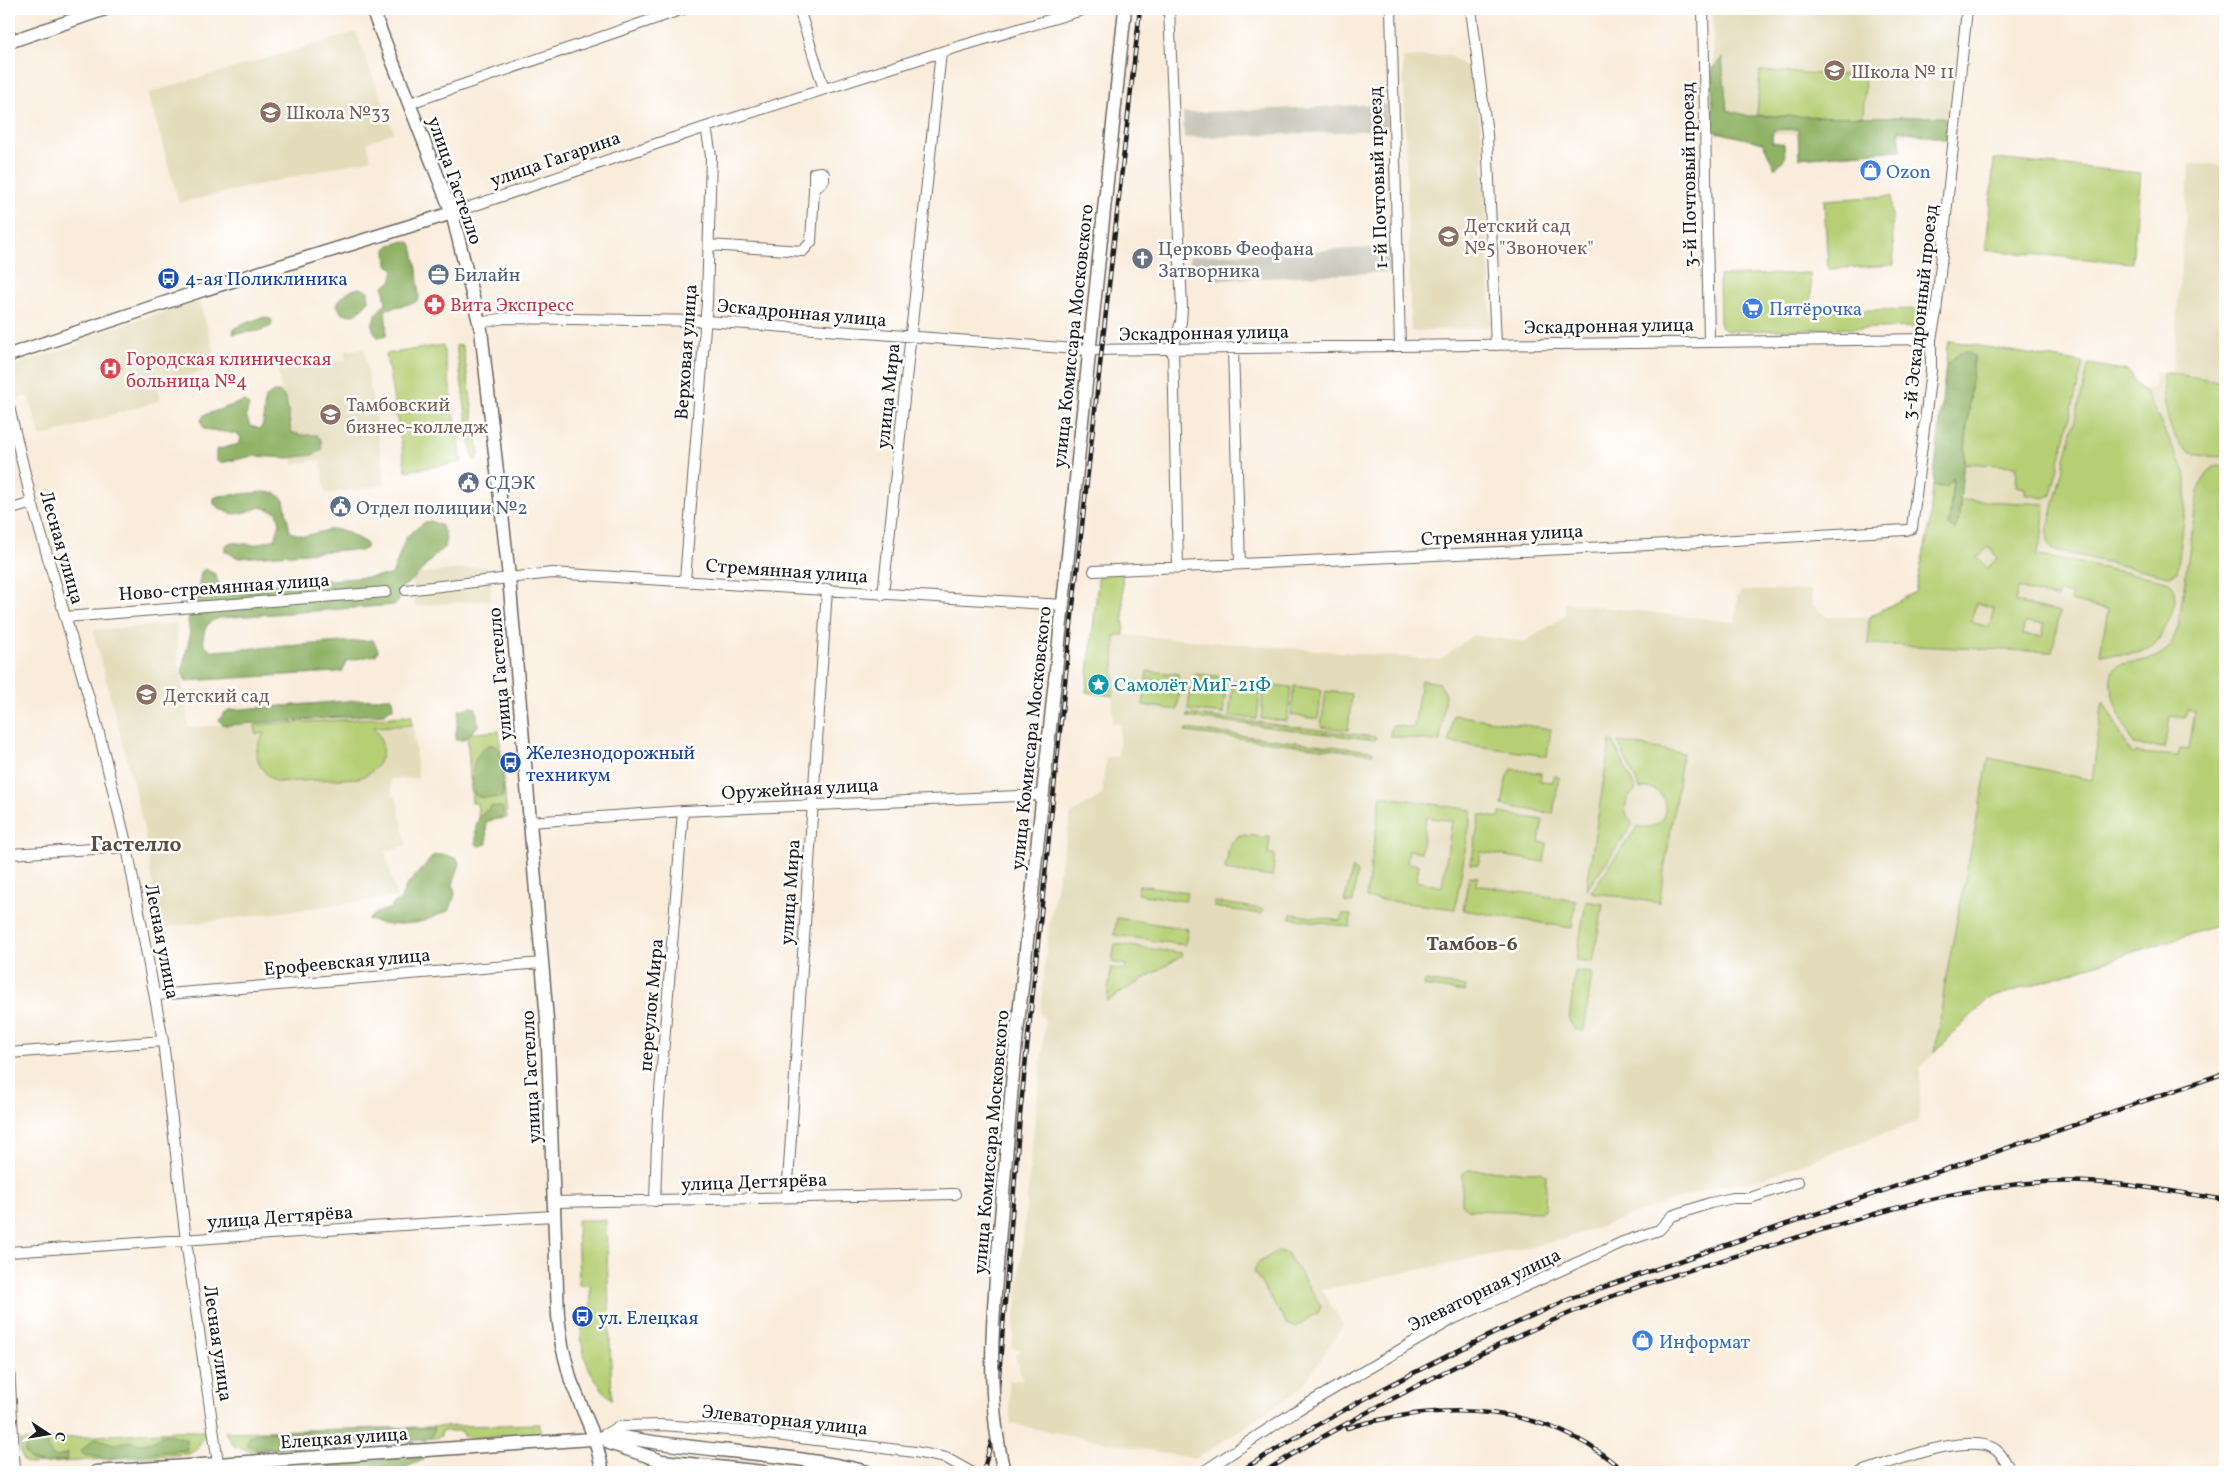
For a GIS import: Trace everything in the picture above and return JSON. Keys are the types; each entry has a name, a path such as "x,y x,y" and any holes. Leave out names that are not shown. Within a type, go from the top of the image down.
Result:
{"main road":[{"path":"9,42 105,9"},
{"name":"улица Гастелло","path":"372,9 452,213 480,323 509,577 542,963 551,1084 558,1316 562,1346 579,1405 594,1439 603,1472"},
{"name":"улица Комиссара Московского","path":"1004,1472 996,1434 992,1378 1003,1194 1041,795 1063,605 1125,9"},
{"name":"улица Гагарина","path":"9,355 168,301 452,213"},
{"path":"594,1439 622,1438 662,1445 772,1456 868,1472"},
{"path":"594,1439 622,1445 644,1456 662,1461 762,1472"},
{"name":"Елецкая улица","path":"96,1472 594,1439"}],"street":[{"path":"410,103 683,9"},
{"path":"798,9 824,89"},
{"name":"улица Гагарина","path":"452,213 824,89 1086,9"},
{"path":"1169,9 1182,308 1181,322 1174,348 1178,568"},
{"name":"1-й Почтовый проезд","path":"1391,9 1400,346"},
{"path":"1471,9 1487,134 1496,345"},
{"name":"3-й Почтовый проезд","path":"1703,9 1709,341"},
{"name":"3-й Эскадронный проезд","path":"1912,528 1931,371 1931,339 1936,313 1967,9"},
{"name":"улица Мира","path":"883,595 941,52"},
{"name":"Верховая улица","path":"685,580 706,321 711,156 706,127"},
{"path":"709,245 803,251 811,242 814,190"},
{"name":"Эскадронная улица","path":"480,323 504,318 706,321 910,338 1089,350 1174,348 1233,350 1931,339"},
{"path":"1233,350 1240,564"},
{"name":"Лесная улица","path":"9,408 32,503 98,728 127,847 163,1041 186,1241 218,1464"},
{"path":"9,510 32,503"},
{"name":"Стремянная улица","path":"1094,570 1178,568 1650,545 1906,530 1912,528"},
{"name":"Стремянная улица","path":"509,577 552,574 685,580 883,595 1063,605"},
{"path":"406,590 509,577"},
{"name":"улица Мира","path":"787,1197 826,590"},
{"name":"Ново-стремянная улица","path":"65,617 386,592"},
{"name":"Оружейная улица","path":"530,822 683,811 1041,795"},
{"name":"переулок Мира","path":"655,1201 658,1115 683,811"},
{"path":"9,854 127,847"},
{"name":"Ерофеевская улица","path":"156,996 542,963"},
{"path":"9,1053 163,1041"},
{"name":"Элеваторная улица","path":"1203,1472 1294,1412 1453,1320 1623,1242 1658,1230 1672,1216 1710,1203 1733,1198 1750,1198 1798,1182"},
{"name":"улица Дегтярёва","path":"554,1202 955,1194"},
{"name":"улица Дегтярёва","path":"9,1252 186,1241 370,1226 554,1216"},
{"path":"9,1366 16,1472"},
{"name":"Элеваторная улица","path":"594,1439 618,1426 627,1425 722,1429 923,1453 946,1458 971,1472"},
{"path":"1861,1472 1938,1448 1968,1444 1994,1448 2001,1454 2011,1472"}],"shaded area":[{"name":"Школа № 11","path":"1713,9 1963,9 1951,134 1715,134"},
{"name":"Школа №33","path":"356,32 394,132 367,143 371,159 179,203 148,93"},
{"name":"Детский сад №5 \"Звоночек\"","path":"1449,55 1474,73 1483,148 1491,324 1488,327 1411,331 1403,58"},
{"path":"1386,104 1387,130 1184,138 1183,113"},
{"path":"2190,163 2225,166 2225,923 1988,999 1920,1067 1919,1121 1750,1183 1714,1186 1562,1240 1322,1290 1343,1325 1302,1388 1196,1459 1011,1424 1008,1381 1023,1380 1015,1355 1020,1350 1012,1348 1045,1021 1040,1013 1049,924 1071,814 1102,795 1106,757 1118,757 1121,724 1112,723 1115,634 1440,660 1473,635 1525,642 1565,616 1565,603 1735,622 1737,596 1742,591 1811,590 1812,605 1827,617 1871,617 1915,592 1929,529 1947,346 1950,341 2128,371 2142,391 2154,387 2155,371 2172,373"},
{"path":"1392,247 1393,272 1219,280 1203,269 1190,269 1189,256"},
{"name":"Городская клиническая больница №4","path":"199,301 219,366 157,385 161,400 41,437 28,396 17,399 9,366 79,345 82,337"},
{"name":"Тамбовский бизнес-колледж","path":"364,348 386,485 326,494 320,460 293,464 278,371 346,360 345,351"},
{"path":"485,566 490,576 491,600 415,606 412,575"},
{"path":"176,624 179,663 189,727 412,714 418,778 390,779 392,796 396,796 407,846 385,851 397,897 159,928 143,823 93,630"}],"green space":[{"path":"1722,58 1727,110 1750,116 1944,117 1947,140 1899,130 1901,150 1799,158 1798,129 1773,130 1772,142 1784,144 1785,158 1775,169 1763,143 1713,131 1712,68"},
{"path":"1760,71 1865,76 1863,120 1757,115"},
{"path":"1994,159 2141,173 2132,263 1986,250"},
{"path":"1891,196 1894,265 1828,269 1824,200"},
{"path":"405,241 411,243 412,246 417,269 419,299 414,303 386,309 386,336 379,338 373,329 374,319 386,303 383,286 391,282 394,269 387,264 386,249 390,245"},
{"path":"1810,273 1812,311 1927,309 1927,327 1727,331 1722,328 1720,323 1719,276"},
{"path":"359,288 368,291 369,301 355,315 342,314 337,305 338,302 352,290"},
{"path":"265,317 272,320 271,326 259,331 233,334 234,329 244,323"},
{"path":"1950,341 2083,363 2051,495 2044,498 2025,494 2025,488 2016,486 2017,466 1964,463 1974,356 1960,353 1946,365 1947,346"},
{"path":"443,345 462,462 406,471 386,354"},
{"path":"461,345 479,454 477,459 473,460 456,346"},
{"path":"1966,352 1974,356 1958,522 1954,530 1949,525 1953,478 1947,487 1933,486 1946,365 1960,353"},
{"path":"2089,364 2128,371 2142,391 2145,391 2185,472 2186,503 2177,572 2169,576 2053,550 2049,542 2048,528"},
{"path":"2163,372 2225,382 2225,457 2195,454 2186,450 2180,444 2174,435 2167,414"},
{"path":"273,392 279,392 286,398 291,432 301,435 317,435 321,439 322,450 312,455 289,458 253,456 220,463 216,460 216,450 239,444 241,438 238,434 204,429 201,420 204,415 245,401 249,405 246,415 250,426 260,429 263,424 265,398"},
{"path":"2217,465 2225,466 2225,923 1988,999 1935,1052 1947,971 1989,758 2092,780 2103,701 2132,755 2137,753 2178,756 2180,749 2189,750 2195,711 2187,709 2185,718 2170,716 2164,748 2134,745 2116,706 2111,679 2113,671 2119,666 2156,657 2171,644 2178,628 2198,491 2207,472"},
{"path":"1953,477 1949,525 1955,529 1958,522 1961,500 2044,504 2041,542 2036,556 2167,581 2173,586 2175,600 2170,618 2155,644 2144,651 2132,654 2100,654 2108,610 2071,601 2072,595 2059,592 2057,598 2018,588 2015,602 2060,612 2052,652 1868,644 1869,617 1915,592 1929,529 1933,486 1947,487","holes":["1989,547 1998,558 1987,568 1977,557","1976,603 1994,608 1989,627 1971,622","2024,623 2044,624 2043,636 2023,635"]},
{"path":"264,492 276,493 284,500 290,532 304,536 333,529 345,531 366,543 366,548 361,551 344,550 239,558 225,551 225,546 231,542 254,545 275,539 280,523 277,512 261,507 237,514 227,512 214,504 214,498"},
{"path":"431,521 442,526 446,538 444,548 413,579 402,587 398,602 394,605 220,618 208,624 204,631 204,645 213,651 373,640 378,650 376,655 346,661 343,671 337,672 185,681 182,670 190,636 188,620 196,604 201,572 205,569 215,574 221,589 392,575 406,537 425,522"},
{"path":"1122,571 1124,635 1115,635 1113,696 1086,692 1099,572"},
{"path":"1147,671 1178,674 1178,682 1146,680"},
{"path":"1195,674 1227,677 1226,687 1195,685"},
{"path":"1421,680 1439,683 1445,693 1440,742 1390,736 1392,725 1414,728"},
{"path":"1233,681 1261,684 1257,719 1229,716"},
{"path":"1264,684 1291,687 1287,721 1261,719"},
{"path":"1146,685 1180,689 1177,710 1143,705"},
{"path":"1294,686 1322,690 1318,719 1291,715"},
{"path":"1190,690 1225,694 1223,714 1188,710"},
{"path":"1326,691 1352,694 1348,730 1321,727"},
{"path":"392,698 393,708 384,714 227,725 222,724 219,720 229,710"},
{"path":"471,707 476,708 478,726 463,740 455,740 459,710"},
{"path":"1188,714 1376,737 1375,740 1187,717"},
{"path":"1453,715 1551,729 1547,756 1449,742"},
{"path":"412,716 412,725 373,727 381,742 381,757 374,769 359,778 277,782 265,773 258,760 258,747 265,733 256,734 255,725"},
{"path":"1186,729 1373,751 1373,754 1185,732"},
{"path":"499,731 507,818 479,821 477,803 472,803 467,734"},
{"path":"1610,741 1613,741 1636,790 1628,798 1625,806 1629,820 1633,824 1586,891"},
{"path":"1618,742 1683,753 1659,903 1591,892 1638,826 1650,827 1658,823 1663,816 1665,808 1664,800 1659,793 1651,789 1640,789"},
{"path":"489,745 497,746 501,756 503,785 502,797 500,798 479,797 474,794 472,781 474,766 483,748"},
{"path":"1512,769 1541,773 1540,781 1553,782 1554,776 1559,777 1553,814 1502,805 1507,776"},
{"path":"1381,796 1472,810 1455,909 1366,898","holes":["1426,817 1452,821 1442,887 1416,881 1419,865 1407,863 1409,850 1421,852"]},
{"path":"492,806 502,807 504,816 486,822 487,844 479,846 476,844 477,822 482,814"},
{"path":"1500,813 1543,820 1539,842 1547,843 1544,862 1481,852 1478,865 1471,864 1480,815 1499,818"},
{"path":"1239,835 1270,837 1268,853 1275,855 1272,877 1225,870 1229,847"},
{"path":"434,855 446,855 457,859 460,864 453,884 455,894 450,910 424,921 414,923 389,925 368,920 376,913 391,908 394,903 400,901 406,886"},
{"path":"1353,868 1357,873 1353,903 1344,902"},
{"path":"1469,876 1478,877 1477,885 1576,901 1572,928 1463,910"},
{"path":"1139,885 1187,892 1185,901 1137,894"},
{"path":"1586,901 1603,904 1593,963 1576,961"},
{"path":"1214,902 1263,909 1262,914 1214,907"},
{"path":"1291,914 1341,921 1343,914 1351,915 1350,927 1290,918"},
{"path":"1117,918 1188,929 1185,945 1114,935"},
{"path":"1115,944 1182,953 1183,955 1107,1001 1111,968 1125,970 1126,965 1112,962"},
{"path":"1575,971 1592,973 1584,1031 1575,1029 1569,1021"},
{"path":"1425,981 1466,987 1465,992 1424,986"},
{"path":"1469,1170 1541,1172 1546,1175 1545,1208 1540,1212 1468,1210 1462,1204 1462,1174"},
{"path":"577,1220 606,1220 612,1400 593,1376 585,1358 581,1339 581,1328 592,1327 590,1285 579,1285"},
{"path":"1277,1251 1287,1253 1321,1306 1319,1312 1295,1327 1287,1324 1254,1272 1257,1264"},
{"path":"540,1424 540,1434 470,1438 463,1436 462,1431 441,1431 441,1436 435,1438 251,1451 235,1447 225,1432"},
{"path":"434,1428 432,1436 426,1440 258,1449 246,1445 250,1436 262,1432"},
{"path":"174,1431 206,1431 197,1449 189,1454 29,1464 23,1461 19,1441"},
{"path":"169,1434 186,1439 187,1450 105,1459 84,1455 81,1451 95,1438 114,1444 129,1441 140,1444 153,1442 160,1436"},
{"path":"40,1438 46,1440 51,1455 57,1457 68,1453 67,1460 45,1464 30,1460 24,1450 30,1442"},
{"path":"421,1456 425,1459 395,1472 325,1471 328,1464"},
{"path":"312,1467 315,1472 260,1472 266,1468"}],"railway":[{"path":"983,1472 993,1436 997,1400 1020,1115 1072,615 1140,9"},
{"path":"1239,1472 1279,1447 1444,1357 1572,1298 2225,1073"},
{"path":"1301,1449 1437,1375 1506,1341 1577,1310 1684,1272 1885,1211 1980,1189 2045,1182 2113,1184 2225,1200"},
{"path":"1347,1428 1383,1419 1419,1414 1456,1411 1492,1413 1528,1420 1562,1431 1594,1449 1624,1472"},
{"path":"1264,1472 1306,1446"}],"place":[{"name":"Школа № 11","path":"1835,71"},
{"name":"Школа №33","path":"270,112"},
{"name":"Ozon","path":"1870,171"},
{"name":"Детский сад №5 \"Звоночек\"","path":"1448,236"},
{"name":"Церковь Феофана Затворника","path":"1142,259"},
{"name":"Билайн","path":"438,274"},
{"name":"4-ая Поликлиника","path":"169,278"},
{"name":"Вита Экспресс","path":"434,304"},
{"name":"Пятёрочка","path":"1753,308"},
{"name":"Городская клиническая больница №4","path":"110,369"},
{"name":"Тамбовский бизнес-колледж","path":"330,415"},
{"name":"СДЭК","path":"469,482"},
{"name":"Отдел полиции №2","path":"340,507"},
{"name":"Самолёт МиГ-21Ф","path":"1098,684"},
{"name":"Детский сад","path":"147,695"},
{"name":"Железнодорожный техникум","path":"510,763"},
{"name":"ул. Елецкая","path":"582,1317"},
{"name":"Информат","path":"1643,1341"}],"district":[{"name":"Гастелло","path":"136,844"},
{"name":"Тамбов-6","path":"1472,943"}]}
